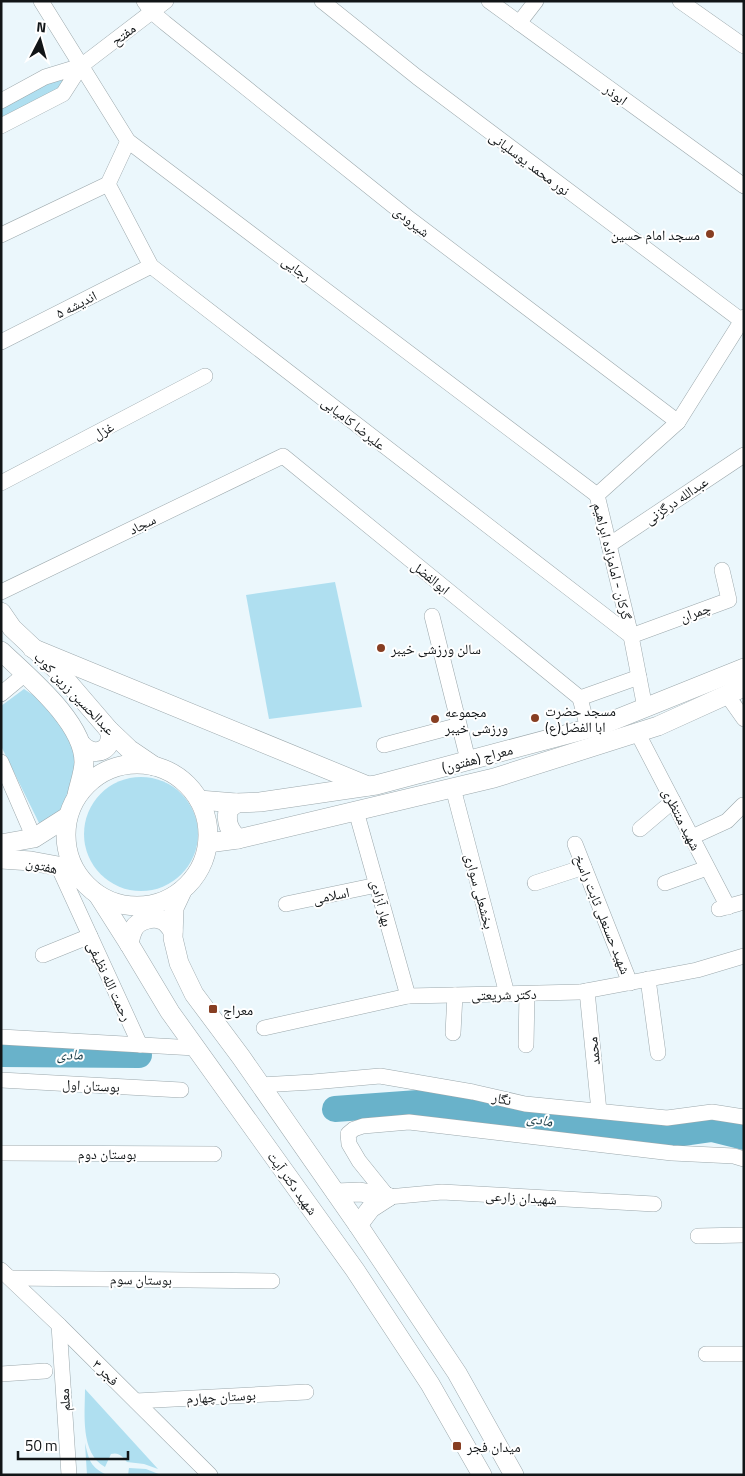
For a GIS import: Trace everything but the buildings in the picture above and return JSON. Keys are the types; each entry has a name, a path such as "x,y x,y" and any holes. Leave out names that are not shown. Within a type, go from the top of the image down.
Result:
{"main road":[{"name":"عبدالحسین زرین کوب","path":"1,612 12,628 60,673 109,730 129,749 155,766"},
{"path":"32,648 369,786"},
{"name":"عبدالحسین زرین کوب","path":"1,651 65,714 82,745 84,762 76,797"},
{"name":"معراج (هفتون)","path":"199,800 236,803 260,802 369,786 602,725 744,668"},
{"name":"معراج (هفتون)","path":"208,843 238,840 494,778 658,726 735,691"},
{"path":"82,745 90,752 101,751 108,745 110,740 109,730"},
{"path":"133,764 155,766 172,774 187,785 199,800 208,828 208,843 204,861 195,877 182,891 163,902 141,907 118,904 98,895 81,880 70,861 65,839 67,817 76,797 91,780 111,769 133,764"},
{"path":"236,803 228,810 227,822 231,832 238,840"},
{"path":"1,844 34,838 67,817"},
{"name":"هفتون","path":"1,859 31,861 58,866 81,880"},
{"name":"شهید دکتر آیت","path":"182,891 174,908 173,938 178,963 194,994 358,1225 457,1373 514,1475"},
{"name":"شهید دکتر آیت","path":"98,895 170,1012 355,1270 430,1384 482,1475"},
{"path":"129,944 132,930 138,923 146,919 162,919 168,923 173,931"},
{"path":"336,1194 360,1192 388,1196"},
{"path":"358,1225 371,1208 388,1196"}],"street":[{"name":"رجایی","path":"41,1 128,141 597,495"},
{"name":"مفتح","path":"1,126 63,94 81,66 148,7 166,1"},
{"name":"نور محمد یوسلیانی","path":"322,1 417,77 743,319"},
{"name":"ابوذر","path":"489,1 744,186"},
{"path":"519,23 536,1"},
{"path":"680,1 744,46"},
{"name":"شیرودی","path":"148,7 411,220 678,422"},
{"name":"مفتح","path":"1,101 46,77 81,66"},
{"path":"1,236 108,184 128,141"},
{"name":"علیرضا کامیابی","path":"108,184 150,266 631,636"},
{"name":"اندیشه ۵","path":"1,342 150,266"},
{"name":"گرکان - امامزاده ابراهیم","path":"645,708 631,636 597,495 678,422 743,319"},
{"name":"غزل","path":"1,483 205,376"},
{"name":"سجاد","path":"1,592 283,456"},
{"name":"ابوالفضل","path":"283,456 580,698"},
{"name":"عبدالله درگزنی","path":"609,545 744,456"},
{"name":"چمران","path":"631,636 729,600 722,570"},
{"path":"432,616 468,760"},
{"path":"1,694 25,674"},
{"path":"588,729 580,698 639,677"},
{"path":"735,691 744,719"},
{"path":"384,745 452,727"},
{"name":"شهید منتظری","path":"637,732 692,837 723,908 744,902"},
{"path":"1,762 34,838"},
{"name":"بخشعلی سواری","path":"453,788 507,994"},
{"path":"640,829 673,801"},
{"path":"692,837 727,821 743,805"},
{"name":"بهار آزادی","path":"356,811 408,996"},
{"name":"شهید حسنعلی ثابت راسخ","path":"576,844 630,983"},
{"name":"رحمت الله نظیفی","path":"58,866 140,1045"},
{"path":"535,883 584,867"},
{"path":"665,884 707,868"},
{"name":"اسلامی","path":"286,904 377,885"},
{"path":"43,955 90,936"},
{"name":"دکتر شریعتی","path":"264,1028 408,996 587,991 697,970 744,956"},
{"path":"648,979 658,1053"},
{"name":"محمد","path":"587,991 599,1111"},
{"path":"526,1045 527,994"},
{"path":"453,1033 455,995"},
{"path":"1,1037 195,1048"},
{"name":"نگار","path":"260,1085 380,1076 474,1092 525,1104 667,1118 712,1112 744,1117"},
{"name":"بوستان اول","path":"1,1080 181,1090"},
{"path":"388,1196 359,1161 349,1144 348,1134 354,1129 363,1126 409,1122 672,1153 734,1156 744,1159"},
{"name":"بوستان دوم","path":"1,1153 214,1154"},
{"name":"شهیدان زارعی","path":"388,1196 442,1192 654,1204"},
{"path":"698,1236 744,1235"},
{"name":"بوستان سوم","path":"5,1274 272,1281"},
{"name":"فجر ۳","path":"5,1274 210,1475"},
{"name":"معلم","path":"59,1325 69,1475"},
{"path":"706,1354 744,1354"},
{"path":"1,1374 45,1371"},
{"name":"بوستان چهارم","path":"136,1401 306,1392"}],"shaded area":[{"path":"69,74 60,90 1,121 1,106"},
{"path":"335,582 362,707 269,719 246,595"},
{"path":"24,689 62,714 80,748 68,804 40,825 1,746 1,706"},
{"path":"141,777 163,781 181,794 194,812 198,834 194,856 181,874 163,887 141,891 119,887 101,874 88,856 84,834 88,812 101,794 119,781"},
{"path":"85,1389 158,1469 144,1464 127,1462 118,1454 111,1454 105,1467 97,1461 91,1452 86,1432"},
{"path":"85,1443 91,1462 97,1469 107,1475 87,1475"},
{"path":"129,1468 146,1469 161,1475 128,1475"}],"waterway":[{"name":"مادی","path":"1,1054 139,1055"},
{"name":"مادی","path":"335,1109 418,1103 506,1113 612,1133 663,1136 712,1129 744,1137"}],"place":[{"name":"مسجد امام حسین","path":"710,234"},
{"name":"سالن ورزشی خیبر","path":"381,648"},
{"name":"مسجد حضرت ابا الفضل(ع)","path":"535,718"},
{"name":"مجموعه ورزشی خیبر","path":"435,719"},
{"name":"معراج","path":"213,1009"},
{"name":"میدان فجر","path":"457,1446"}]}
